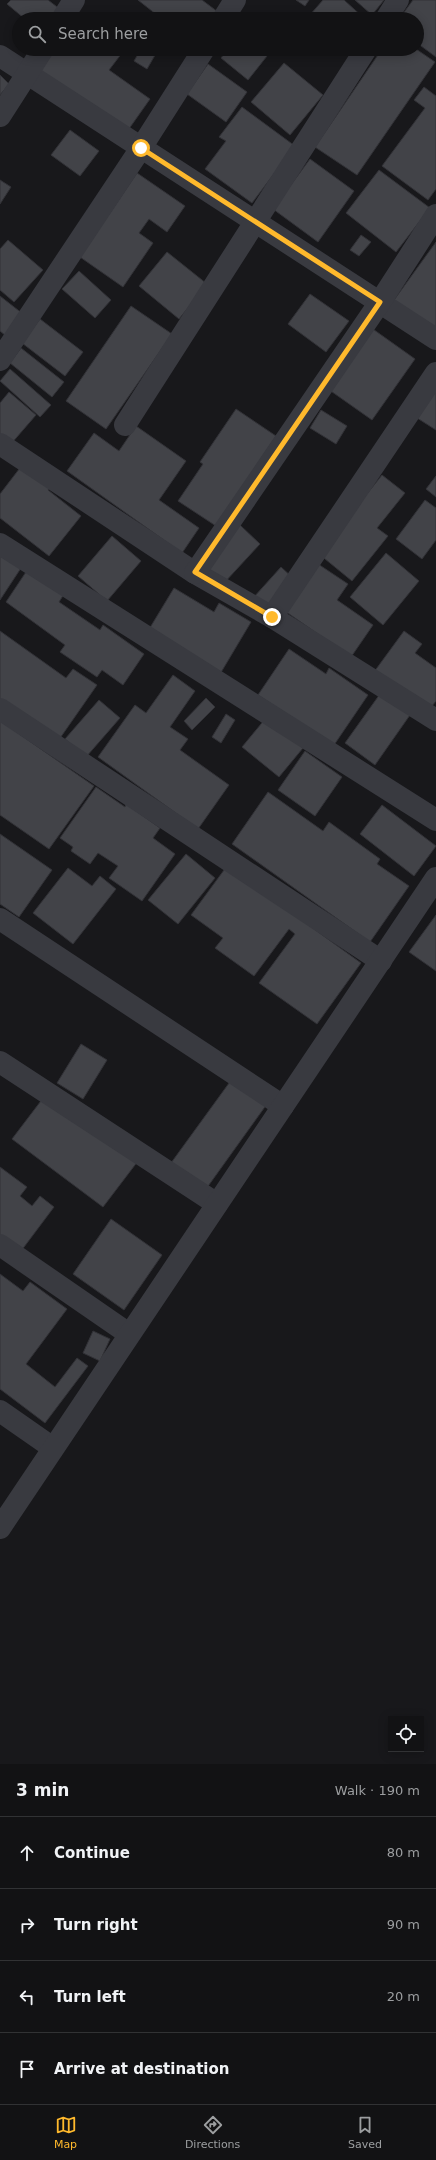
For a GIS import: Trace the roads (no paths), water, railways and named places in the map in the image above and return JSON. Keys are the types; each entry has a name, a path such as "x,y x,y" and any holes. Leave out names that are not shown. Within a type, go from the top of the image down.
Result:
{"street":[{"path":"66,12 74,0"},
{"path":"227,12 235,0"},
{"path":"390,12 398,0"},
{"path":"0,56 436,339"},
{"path":"0,116 39,56"},
{"path":"0,360 141,148 200,56"},
{"path":"125,425 361,56"},
{"path":"195,572 380,302 436,215"},
{"path":"272,617 436,373"},
{"path":"0,444 195,572 272,617 436,720"},
{"path":"0,544 436,820"},
{"path":"0,710 380,961"},
{"path":"0,1528 380,961 430,900 436,878"},
{"path":"0,919 283,1106"},
{"path":"0,1062 217,1204"},
{"path":"0,1245 129,1334"},
{"path":"0,1411 53,1448"}]}
